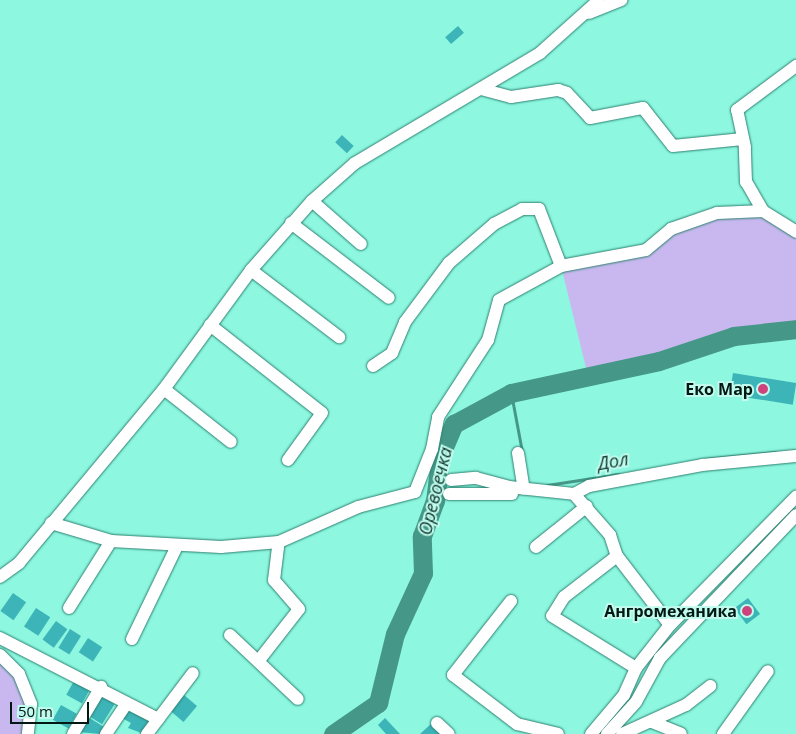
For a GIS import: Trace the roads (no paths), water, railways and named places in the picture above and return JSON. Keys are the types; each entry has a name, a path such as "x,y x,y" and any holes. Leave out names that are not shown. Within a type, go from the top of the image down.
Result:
{"street":[{"path":"0,576 19,563 164,389 251,270 312,201 355,163 540,53 599,0"},
{"path":"585,14 621,0"},
{"path":"796,66 737,110 743,139 746,182 763,211 796,232"},
{"path":"481,89 511,98 558,90 595,118 643,108 673,146 743,139"},
{"path":"312,201 361,244"},
{"path":"373,366 392,354 406,322 450,263 494,224 522,209 539,209 561,266"},
{"path":"52,523 111,541 177,546 279,542 358,507 415,492 432,449 438,417 488,340 499,300 561,266 646,250 671,229 717,214 763,211"},
{"path":"291,223 389,298"},
{"path":"251,270 339,337"},
{"path":"210,325 322,413 288,460"},
{"path":"164,389 231,442"},
{"path":"518,453 524,489"},
{"path":"449,494 574,494 589,486 702,465 796,456"},
{"path":"451,480 476,478 551,494"},
{"path":"574,494 587,506 610,535 617,556 670,625"},
{"path":"592,734 624,695 636,668 670,625 796,497"},
{"path":"536,546 587,506"},
{"path":"607,734 636,702 660,658 796,515"},
{"path":"69,608 111,541"},
{"path":"260,659 299,609 274,580 279,542"},
{"path":"132,639 177,546"},
{"path":"617,556 564,597 552,616 636,668"},
{"path":"510,601 453,675 517,724 558,734"},
{"path":"230,635 260,659 298,700"},
{"path":"0,638 101,687 126,704 158,719"},
{"path":"0,655 19,674 31,704 28,734"},
{"path":"724,734 768,671"},
{"path":"147,734 193,674"},
{"path":"622,734 652,722 710,686"},
{"path":"73,734 101,687"},
{"path":"106,734 126,704"},
{"path":"652,722 681,734"},
{"path":"437,723 449,734"}],"waterway":[{"name":"Оревоечка","path":"333,734 378,703 395,634 423,573 422,536 435,501 441,454 454,424 511,393 659,361 734,336 796,329"},
{"name":"Дол","path":"511,393 522,452"},
{"name":"Дол","path":"705,459 776,452"},
{"name":"Дол","path":"547,485 618,474"},
{"path":"343,734 344,730"}],"place":[{"name":"Еко Мар","path":"763,389"},
{"name":"Ангромеханика","path":"747,611"}]}
